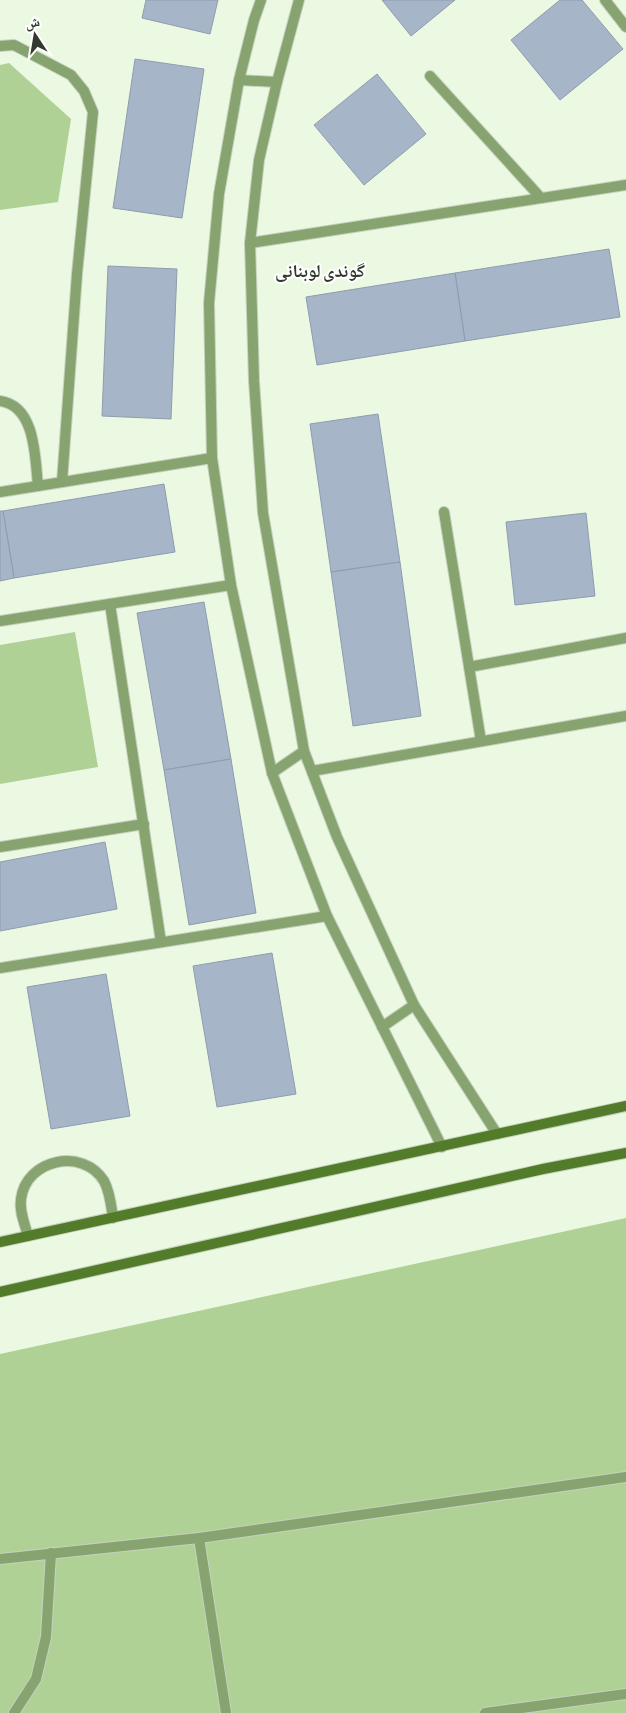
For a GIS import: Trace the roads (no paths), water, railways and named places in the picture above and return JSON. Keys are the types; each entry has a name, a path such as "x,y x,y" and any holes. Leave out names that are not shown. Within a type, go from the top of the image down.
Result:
{"street":[{"path":"261,0 239,80 219,194 209,304 212,458 231,585 272,773 327,916 442,1147"},
{"path":"299,0 259,160 250,243 254,381 263,513 304,751 336,837 414,1005 497,1134"},
{"path":"605,0 626,27"},
{"path":"0,46 14,45 71,75 84,91 93,112 76,274 62,482"},
{"path":"430,76 541,198"},
{"path":"239,80 277,82"},
{"path":"250,243 626,185"},
{"path":"0,401 8,402 22,413 31,431 38,486"},
{"path":"0,492 212,458"},
{"path":"444,512 481,741"},
{"path":"0,621 231,585"},
{"path":"110,604 161,942"},
{"path":"469,667 626,638"},
{"path":"312,771 626,716"},
{"path":"272,773 304,751"},
{"path":"0,847 144,824"},
{"path":"0,968 327,916"},
{"path":"382,1028 414,1005"},
{"path":"0,1242 626,1106"},
{"path":"0,1292 544,1169 626,1153"},
{"path":"28,1236 21,1213 21,1198 26,1184 36,1172 48,1163 63,1160 79,1162 92,1169 103,1180 109,1194 113,1218"},
{"path":"0,1559 199,1538 626,1477"},
{"path":"199,1538 226,1713"},
{"path":"14,1713 36,1679 46,1637 51,1553"},
{"path":"485,1713 626,1694"}],"district":[{"name":"گوندی لوبنانی","path":"320,271"}]}
